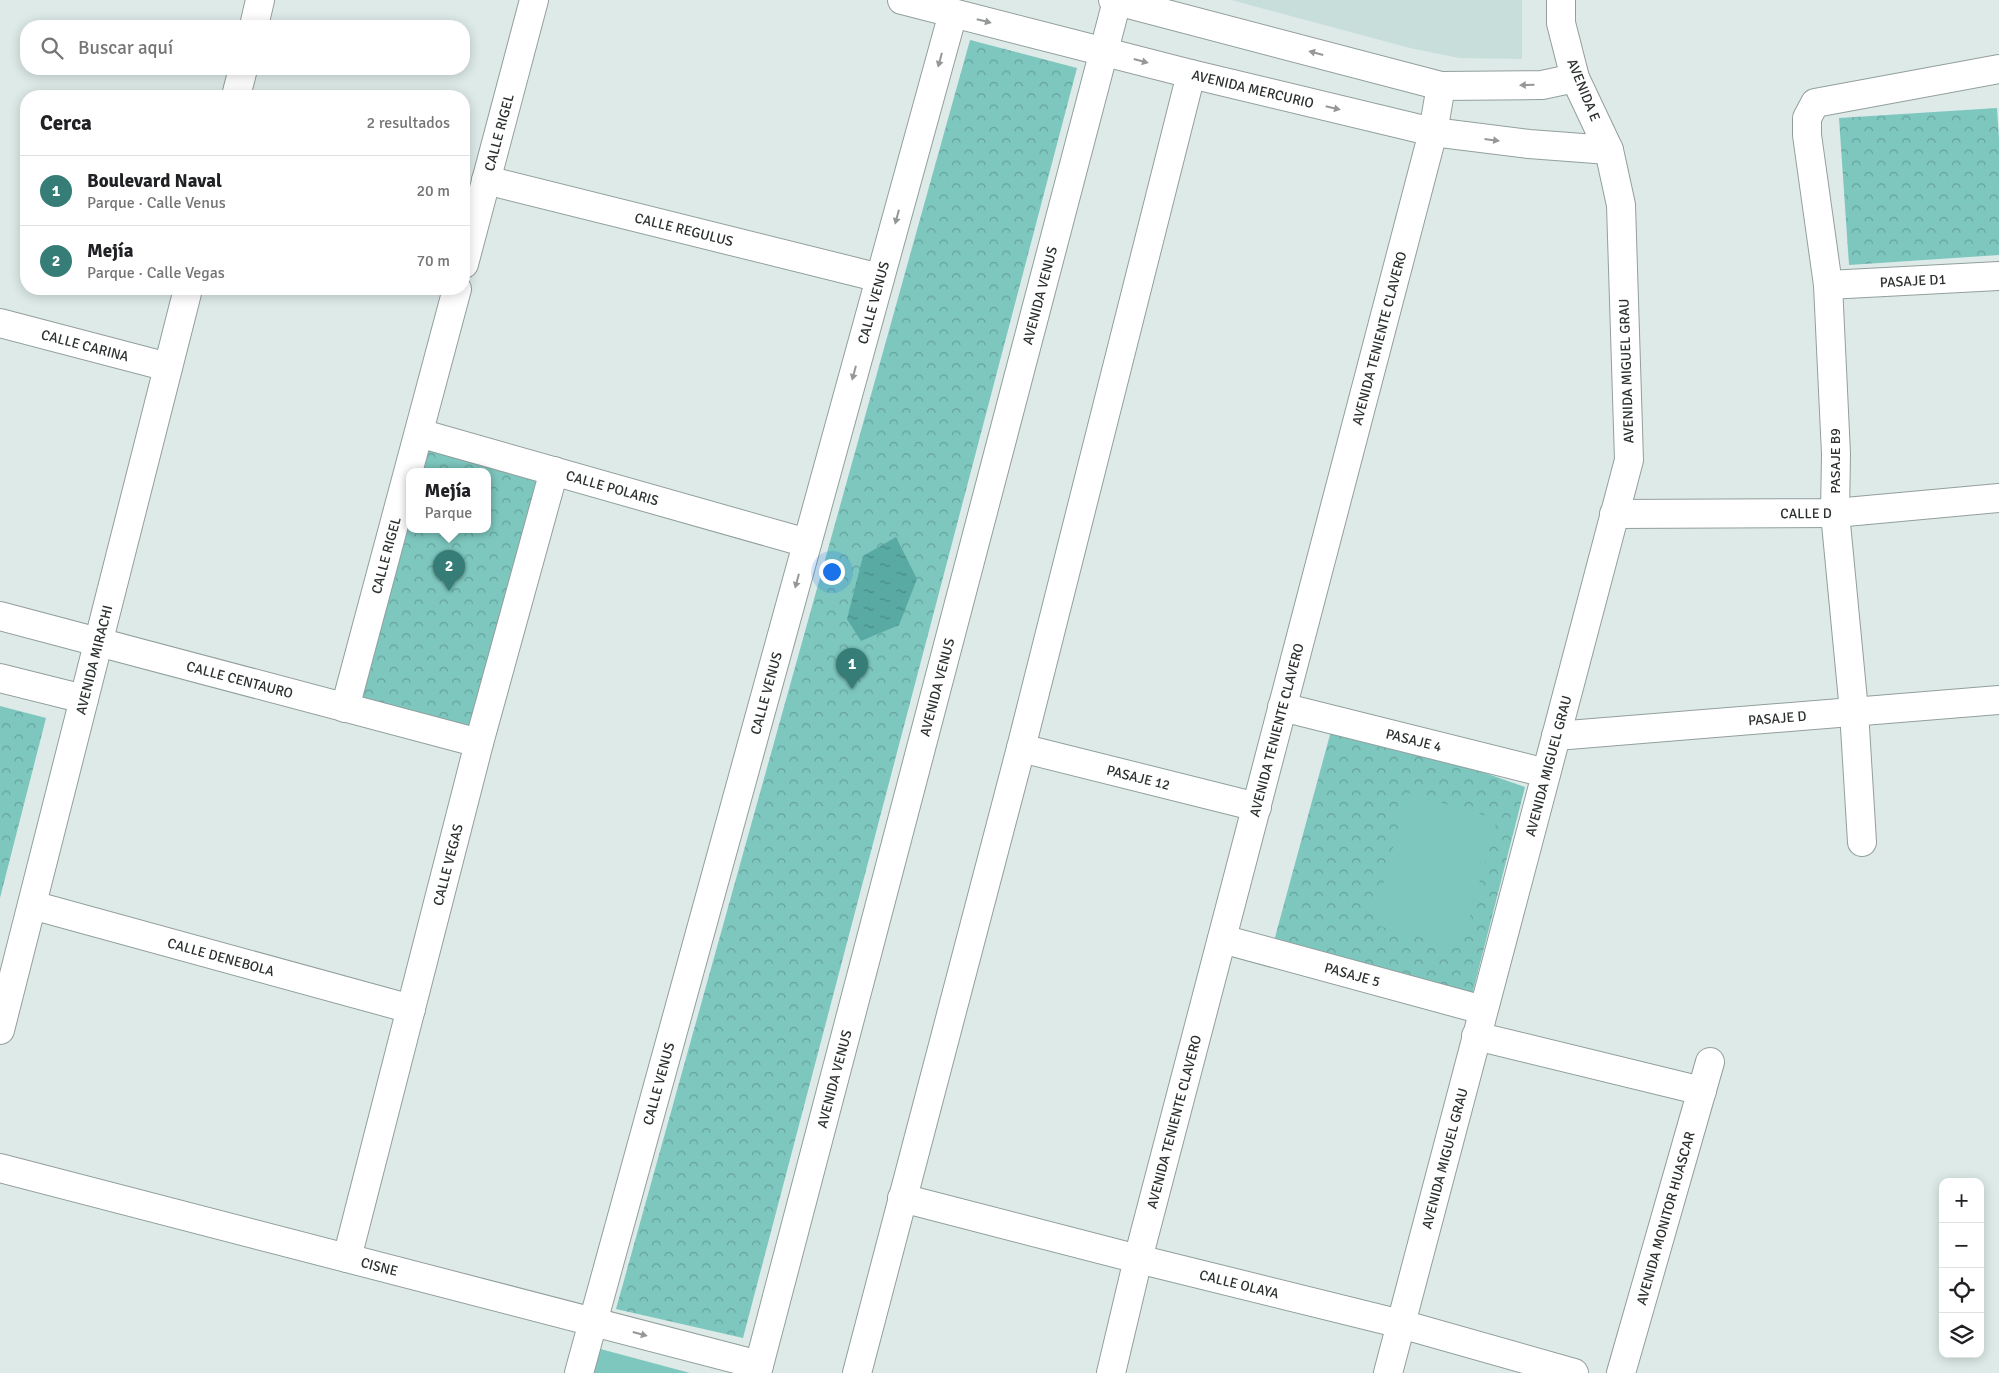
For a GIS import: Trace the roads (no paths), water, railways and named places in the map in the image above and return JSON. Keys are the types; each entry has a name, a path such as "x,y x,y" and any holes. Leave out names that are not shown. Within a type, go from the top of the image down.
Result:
{"street":[{"path":"255,20 260,0"},
{"name":"CALLE RIGEL","path":"470,241 534,0"},
{"name":"AVENIDA MERCURIO","path":"902,0 1191,74 1433,132 1530,144 1609,150"},
{"name":"AVENIDA E","path":"1561,0 1560,23 1575,78 1609,150"},
{"path":"1115,1 1442,86 1542,85 1575,78"},
{"name":"AVENIDA VENUS","path":"758,1369 1104,51 1115,1"},
{"name":"CALLE VENUS","path":"579,1373 953,13"},
{"name":"PASAJE B9","path":"1861,831 1854,712 1835,513 1836,454 1828,285 1807,135 1808,118 1815,103 1999,69"},
{"path":"857,1373 1021,748 1191,74"},
{"path":"238,90 241,75"},
{"name":"AVENIDA TENIENTE CLAVERO","path":"1110,1373 1138,1259 1433,132 1442,86"},
{"name":"AVENIDA MIGUEL GRAU","path":"1388,1373 1629,460 1621,205 1609,150"},
{"name":"CALLE REGULUS","path":"486,180 880,278"},
{"name":"PASAJE D1","path":"1828,285 1999,276"},
{"name":"AVENIDA MIRACHI","path":"0,1030 186,295"},
{"name":"CALLE RIGEL","path":"410,468 455,295"},
{"name":"CALLE CARINA","path":"0,323 168,367"},
{"name":"CALLE POLARIS","path":"419,433 807,542"},
{"name":"CALLE VEGAS","path":"346,1258 479,743 554,471"},
{"name":"CALLE RIGEL","path":"345,708 406,481"},
{"name":"CALLE D","path":"1614,514 1835,513 1999,498"},
{"name":"CALLE CENTAURO","path":"0,616 479,743"},
{"path":"0,678 84,698"},
{"name":"PASAJE D","path":"1556,736 1999,700"},
{"name":"PASAJE 4","path":"1282,708 1546,773"},
{"name":"PASAJE 12","path":"1021,748 1257,806"},
{"name":"CALLE DENEBOLA","path":"32,905 410,1009"},
{"name":"PASAJE 5","path":"1222,939 1483,1010"},
{"path":"1476,1036 1702,1091"},
{"name":"AVENIDA MONITOR HUASCAR","path":"1621,1373 1710,1062"},
{"name":"CISNE","path":"0,1168 593,1322 758,1369"},
{"name":"CALLE OLAYA","path":"902,1198 1400,1324 1574,1373"}],"water":[{"path":"896,537 917,579 899,625 861,641 847,619 863,556"}],"place":[{"name":"Mejía","path":"449,591"},
{"name":"Boulevard Naval","path":"852,689"}]}
